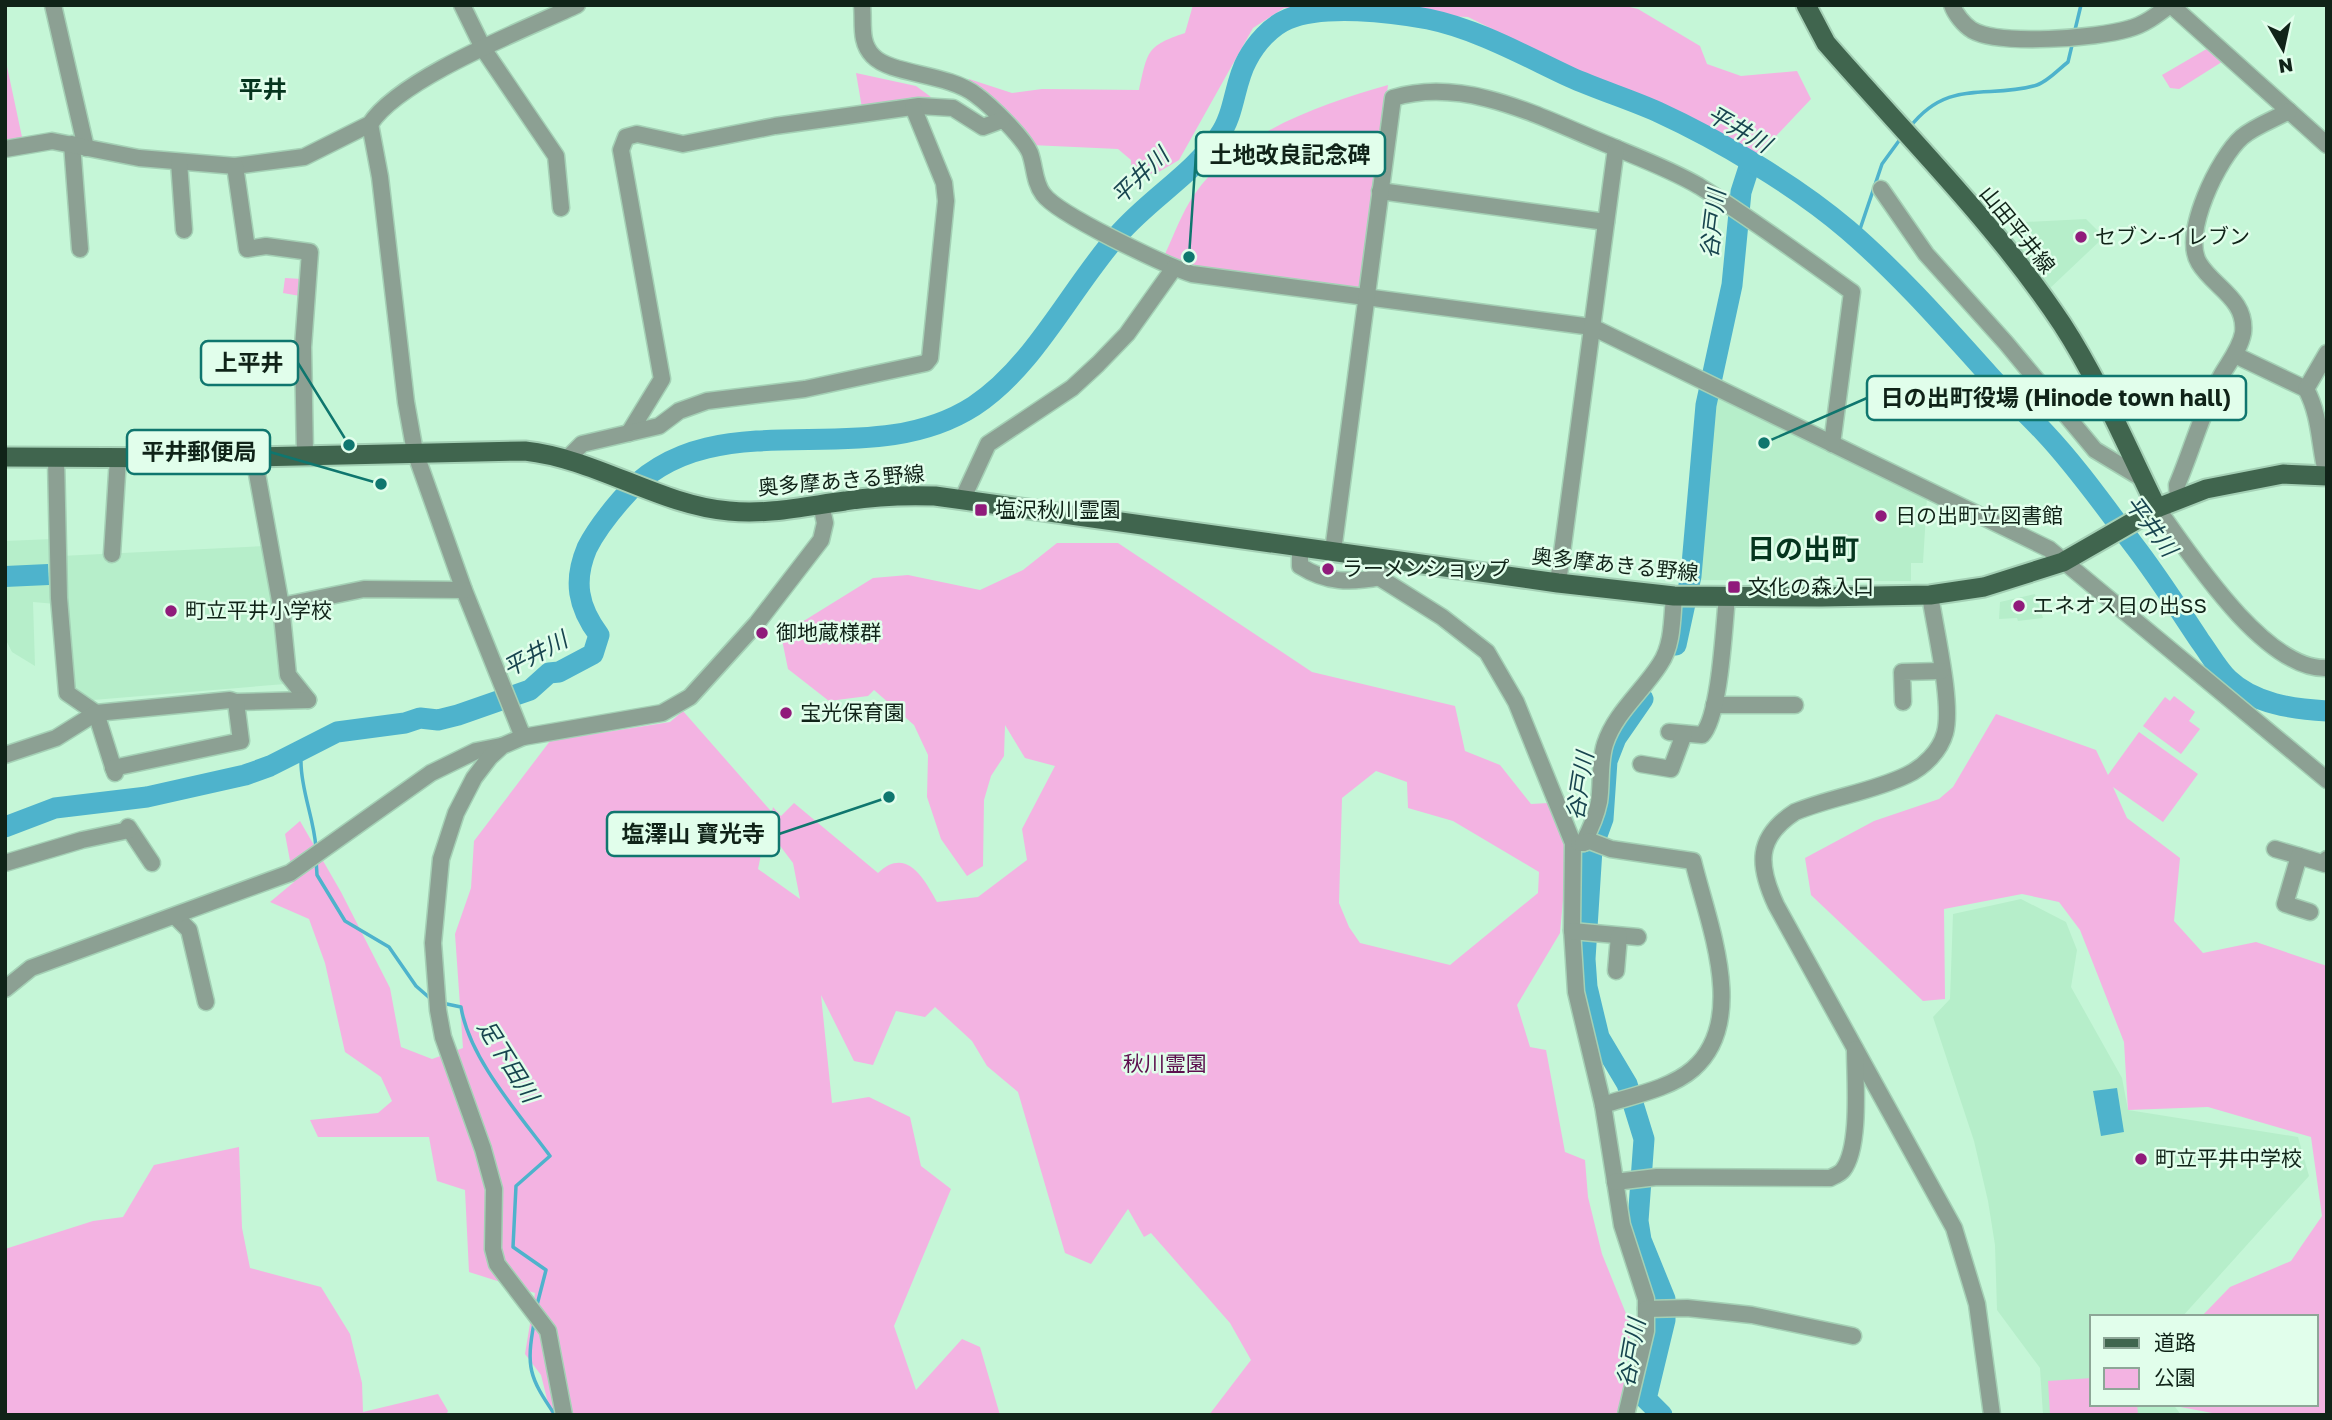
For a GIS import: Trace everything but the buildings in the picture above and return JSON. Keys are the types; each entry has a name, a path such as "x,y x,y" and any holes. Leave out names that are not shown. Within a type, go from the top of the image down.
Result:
{"main road":[{"name":"山田平井線","path":"1806,5 1826,43 2007,249 2063,327 2143,479 2152,511"},
{"path":"5,457 254,457 501,450 568,458"},
{"name":"奥多摩あきる野線","path":"568,458 704,507 737,512 772,511 903,495 963,498 1333,551 1382,568 1674,596 1727,597 1930,595 1984,587 2063,562 2178,499 2252,478 2283,474 2327,476"}],"street":[{"path":"53,5 79,146 80,249"},
{"path":"462,5 484,50 556,156 561,208"},
{"path":"5,149 52,141 178,162 235,166 304,157 370,124 377,113 413,85 577,5"},
{"path":"862,5 864,43 875,58 961,86 975,94 1025,144 1043,195 1081,220 1168,265 1192,274 1592,327 2032,541 2063,562 2327,780"},
{"path":"1952,5 1972,30 1984,34 2041,39 2129,29 2145,23 2171,5 2327,145"},
{"path":"1333,551 1393,99 1406,94 1439,92 1488,99 1616,148 1697,185 1852,292 1832,444"},
{"path":"629,433 662,379 622,141 637,134 683,144 775,126 913,107 953,108 983,127 1002,120"},
{"path":"568,458 582,444 659,426 679,411 707,401 805,389 926,363 930,358 946,201 944,183 913,107"},
{"path":"2178,499 2177,485 2221,376 2235,355 2243,331 2239,310 2230,294 2196,258 2193,242 2196,218 2225,159 2242,137 2289,111"},
{"path":"370,124 415,452 464,590 523,737"},
{"path":"1558,583 1616,148"},
{"path":"178,162 184,230"},
{"path":"235,166 247,249 266,246 310,252 303,347 305,455"},
{"path":"1380,191 1606,222"},
{"path":"1884,191 1926,254 2006,343 2095,450 2143,479"},
{"path":"963,498 988,444 1072,388 1098,364 1127,334 1168,265"},
{"path":"2306,389 2327,353"},
{"path":"2235,355 2306,389 2320,426 2318,442 2327,476"},
{"path":"5,755 56,738 96,713 190,702 308,700 288,675 281,606 254,457"},
{"path":"56,458 60,598 67,693 96,713 114,770 242,741 236,702"},
{"path":"112,554 118,458"},
{"path":"5,989 31,968 290,873 431,773 476,751 502,746 523,737 662,713 683,703 723,663 821,540 825,523 821,504"},
{"path":"2152,511 2206,579 2248,622 2285,655 2308,666 2327,668"},
{"path":"1300,546 1300,566 1315,576 1345,582 1382,568 1487,652 1516,702 1578,843 1583,932 1576,992 1603,1105 1625,1238 1640,1276 1660,1309"},
{"path":"281,606 364,589 464,590"},
{"path":"1930,595 1947,710 1945,732 1932,756 1905,776 1795,812 1782,821 1765,844 1763,876 1954,1228 1977,1304 1992,1415"},
{"path":"1578,843 1599,801 1600,766 1606,742 1633,699 1661,663 1668,648 1674,596"},
{"path":"1641,765 1671,769 1677,733 1703,735 1708,730 1714,705 1727,597"},
{"path":"1903,702 1902,672 1941,671"},
{"path":"1714,705 1794,705"},
{"path":"502,746 474,778 447,836 436,889 433,943 438,1010 443,1037 483,1149 494,1189 494,1249 497,1264 548,1332 564,1415"},
{"path":"5,863 129,829 152,863"},
{"path":"1578,843 1590,841 1611,849 1693,861 1723,994 1722,1020 1712,1047 1692,1070 1646,1091 1603,1105"},
{"path":"2275,849 2325,864 2327,859"},
{"path":"2299,856 2279,902 2310,912"},
{"path":"175,916 189,930 206,1002"},
{"path":"1583,932 1638,937"},
{"path":"1616,971 1619,936"},
{"path":"1615,1182 1657,1177 1812,1179 1830,1178 1842,1172 1849,1159 1853,1135 1856,1047"},
{"path":"1660,1309 1688,1308 1752,1315 1853,1336"},
{"path":"1626,1415 1646,1331 1660,1309"}],"shaded area":[{"path":"2086,219 2104,237 2047,291 2014,245 2026,232 2026,222"},
{"path":"1715,393 1927,497 1923,563 1911,563 1911,581 1692,580"},
{"path":"53,539 56,604 33,602 35,666 12,652 5,638 5,541"},
{"name":"町立平井小学校","path":"265,546 276,595 285,684 93,700 75,687 61,556"},
{"name":"エネオス日の出SS","path":"2035,594 2043,618 2018,621 2017,618 1999,619 2000,602"},
{"name":"町立平井中学校","path":"2021,899 2066,922 2077,950 2071,987 2122,1078 2128,1110 2298,1137 2309,1176 2184,1315 2090,1315 2090,1406 2174,1406 2181,1415 2043,1415 2040,1368 1997,1310 1995,1245 1988,1201 1974,1141 1933,1017 1950,999 1953,914"}],"green space":[{"path":"1193,5 1621,5 1638,9 1700,46 1707,64 1741,76 1797,71 1811,99 1759,154 1587,76 1468,17 1284,8 1253,28 1179,160 1157,173 1132,175 1131,160 1118,149 1031,145 967,98 969,79 1012,93 1042,89 1139,90 1147,58 1156,46 1185,33"},
{"path":"2210,47 2225,60 2179,89 2170,88 2162,75"},
{"path":"5,57 22,137 5,141"},
{"path":"856,73 916,86 931,97 862,108"},
{"path":"1388,85 1361,289 1202,269 1165,254 1194,195 1212,173 1233,154 1256,138 1307,112"},
{"path":"285,278 302,279 300,296 283,293"},
{"name":"秋川霊園","path":"1057,543 1118,543 1312,672 1455,706 1465,751 1500,765 1531,804 1548,803 1568,845 1560,933 1517,1005 1530,1047 1546,1050 1565,1152 1585,1160 1588,1197 1602,1254 1631,1326 1620,1415 1209,1415 1251,1360 1230,1323 1151,1233 1144,1237 1128,1209 1091,1264 1065,1253 1018,1092 987,1066 972,1041 935,1007 925,1017 896,1011 873,1065 854,1061 821,995 832,1103 869,1097 910,1117 921,1166 951,1189 894,1326 916,1390 962,1339 980,1347 1000,1415 551,1415 541,1375 525,1354 535,1293 469,1272 465,1190 437,1181 429,1137 318,1137 310,1120 378,1113 392,1101 381,1077 345,1052 325,963 309,919 270,902 294,882 285,834 300,821 341,892 390,988 401,1047 432,1059 463,1048 455,934 471,888 474,841 550,741 670,722 683,711 770,810 758,869 800,899 793,863 768,830 773,807 781,816 794,803 878,873 888,866 906,864 920,876 937,902 978,897 1027,860 1022,829 1055,766 1025,758 1005,725 1004,756 991,776 984,800 983,866 967,876 941,839 927,797 928,755 914,725 874,690 868,696 829,701 788,669 781,635 873,578 908,575 980,590 1023,570","holes":["1376,771 1407,782 1408,808 1453,821 1539,872 1538,893 1450,965 1360,943 1349,927 1339,903 1342,798"]},
{"path":"2174,696 2195,712 2189,721 2200,729 2181,754 2143,726 2165,697 2170,701"},
{"path":"1996,714 2096,750 2108,775 2139,732 2198,774 2163,822 2113,787 2127,818 2180,858 2174,921 2203,953 2256,942 2327,966 2327,1415 2223,1415 2175,1406 2318,1406 2318,1315 2203,1315 2230,1287 2291,1261 2322,1216 2311,1137 2208,1107 2128,1110 2124,1042 2080,930 2059,902 2022,894 1944,909 1945,999 1923,1001 1811,895 1805,858 1874,821 1939,799 1953,787"},
{"path":"239,1147 242,1228 250,1268 321,1287 350,1334 362,1383 363,1412 438,1394 448,1411 446,1415 5,1415 5,1249 93,1221 123,1217 154,1165"},
{"path":"2090,1378 2090,1406 2137,1406 2138,1415 2050,1415 2048,1381"}],"water":[{"path":"48,564 49,585 5,587 5,566"},
{"path":"2117,1088 2124,1132 2101,1136 2093,1091"}],"waterway":[{"path":"2074,34 2081,5"},
{"name":"平井川","path":"5,827 55,808 147,797 245,775 270,766 337,732 405,723 420,718 438,720 458,715 530,690 549,673 559,672 593,654 599,635 582,604 579,583 587,548 611,511 657,468 698,450 743,442 884,436 930,426 974,406 995,390 1034,349 1118,235 1196,163 1219,136 1228,118 1247,60 1264,36 1288,19 1303,14 1338,11 1377,12 1428,19 1483,36 1570,77 1682,123 1757,165 1828,213 1885,264 2057,446 2142,556 2228,679 2250,694 2274,704 2327,711"},
{"path":"1910,127 1925,111 1940,101 1970,93 2019,89 2041,83 2068,62 2073,41"},
{"path":"1857,238 1882,164 1901,138"},
{"name":"谷戸川","path":"1676,645 1691,576 1706,405 1732,285 1741,192 1750,164"},
{"name":"谷戸川","path":"1643,699 1616,738 1607,761 1603,819 1592,849 1585,959 1587,987 1599,1037 1627,1084 1644,1139 1638,1221 1641,1240 1665,1299 1665,1320 1646,1399 1662,1415"},
{"name":"足下田川","path":"290,754 301,762 316,848"},
{"name":"足下田川","path":"316,859 317,875 345,921 389,947 416,986 432,1000"},
{"name":"足下田川","path":"442,1003 461,1007 474,1046 485,1065 510,1104 550,1156 516,1186 513,1247 546,1270 537,1305"},
{"name":"足下田川","path":"534,1323 530,1351 532,1371 540,1391 555,1415"}],"place":[{"name":"セブン-イレブン","path":"2081,237"},
{"name":"土地改良記念碑","path":"1189,257"},
{"name":"日の出町役場 (Hinode town hall)","path":"1764,443"},
{"name":"上平井","path":"349,445"},
{"name":"平井郵便局","path":"381,484"},
{"name":"塩沢秋川霊園","path":"981,510"},
{"name":"日の出町立図書館","path":"1881,516"},
{"name":"ラーメンショップ","path":"1328,569"},
{"name":"文化の森入口","path":"1734,587"},
{"name":"エネオス日の出SS","path":"2019,606"},
{"name":"町立平井小学校","path":"171,611"},
{"name":"御地蔵様群","path":"762,633"},
{"name":"宝光保育園","path":"786,713"},
{"name":"塩澤山 寶光寺","path":"889,797"},
{"name":"町立平井中学校","path":"2141,1159"}],"district":[{"name":"平井","path":"263,90"},
{"name":"日の出町","path":"1803,549"}]}
